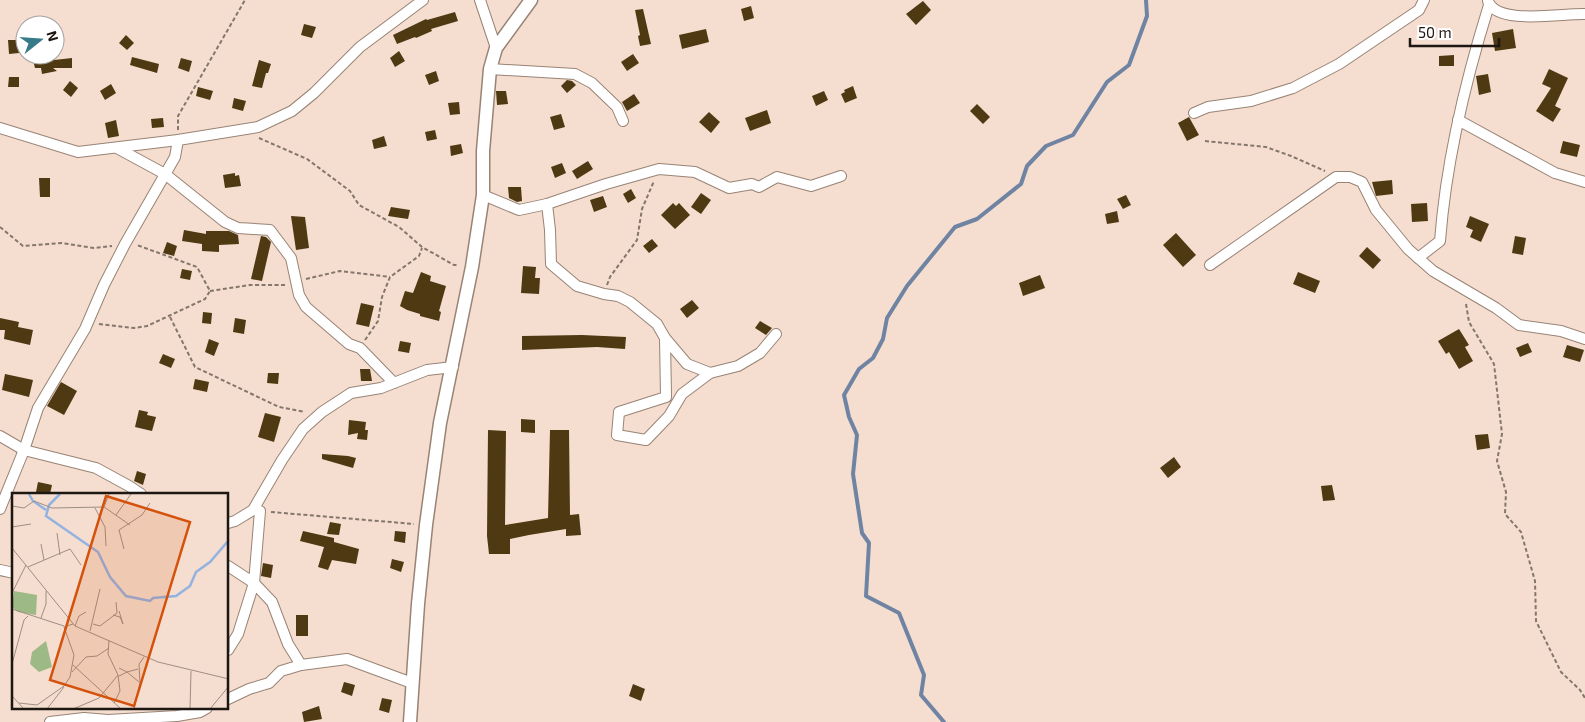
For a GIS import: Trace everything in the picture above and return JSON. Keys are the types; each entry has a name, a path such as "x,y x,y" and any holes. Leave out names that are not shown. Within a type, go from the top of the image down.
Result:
{"street":[{"path":"0,128 78,152 178,140 244,130 258,126 292,111 314,93 360,48 423,0"},
{"path":"480,0 496,48"},
{"path":"410,722 418,604 426,525 440,423 472,267 483,195 483,151 490,69 496,48 530,0"},
{"path":"1194,113 1208,107 1251,101 1293,88 1339,64 1419,10 1424,0"},
{"path":"1418,258 1440,241 1442,208 1458,120 1488,3 1499,12 1528,18 1585,14"},
{"path":"490,69 575,74 592,83 617,107 623,121"},
{"path":"1458,120 1555,173 1585,182"},
{"path":"0,509 24,450 38,408 85,329 104,285 125,244 176,157 178,140"},
{"path":"117,148 165,174 225,222 238,228 270,230 291,258 299,295 306,308 349,344 360,348 394,383"},
{"path":"483,195 519,210 547,204 659,169 695,172 729,188 752,184 759,187 777,177 812,186 841,176"},
{"path":"1210,265 1336,177 1350,177 1362,182 1376,210 1408,249 1433,271 1496,308 1519,325 1561,331 1585,339"},
{"path":"547,204 551,264 577,286 618,296 630,302 657,324 665,338 687,364 710,373"},
{"path":"666,396 619,412 617,435 646,440 669,416 682,394 710,373 738,366 760,353 776,334"},
{"path":"665,338 666,396 669,416"},
{"path":"229,523 253,510 282,460 303,429 322,412 351,393 381,388 427,370 453,367"},
{"path":"0,436 24,450 96,468 140,493"},
{"path":"229,648 238,634 254,583 260,511"},
{"path":"229,567 254,583 272,602 288,644 301,665"},
{"path":"229,698 249,688 269,683 281,671 301,665 347,659 412,683"},
{"path":"50,722 84,718 108,720 167,716 198,710"}],"path":[{"path":"178,140 178,116 245,0"},
{"path":"244,130 307,159 350,191 359,205 399,227 422,247 454,265 472,267"},
{"path":"1205,141 1266,147 1291,156 1336,177"},
{"path":"604,294 610,277 637,240 642,209 659,169"},
{"path":"0,227 22,246 62,243 94,248 133,244 197,267 210,291"},
{"path":"360,348 378,321 382,297 390,278 419,256 422,247"},
{"path":"85,329 98,324 134,328 148,326 205,299 210,291 250,285 283,286 296,281 340,271 390,278"},
{"path":"1464,290 1469,322 1494,364 1502,434 1497,461 1506,492 1505,514 1521,532 1535,581 1536,621 1560,672 1580,690 1585,698"},
{"path":"170,316 195,367 280,407 302,412 322,412"},
{"path":"260,511 426,525"}],"building":[{"path":"923,1 931,10 916,25 906,14"},
{"path":"751,6 754,18 744,21 741,9"},
{"path":"643,9 651,44 640,46 638,36 640,35 635,10"},
{"path":"455,12 458,21 431,29 432,31 397,44 393,35 426,19"},
{"path":"304,24 316,27 312,38 301,35"},
{"path":"706,29 709,42 682,49 679,35"},
{"path":"1513,29 1516,48 1495,51 1492,33"},
{"path":"126,35 134,43 127,50 119,43"},
{"path":"8,40 15,40 15,53 9,54"},
{"path":"399,51 405,61 395,67 390,58"},
{"path":"633,54 639,63 627,71 621,62"},
{"path":"1454,55 1454,66 1439,66 1439,56"},
{"path":"132,57 159,64 157,73 130,65"},
{"path":"72,58 72,68 53,68 57,71 42,74 41,68 35,68 34,65 65,65 65,59"},
{"path":"181,58 192,61 189,72 178,68"},
{"path":"259,60 271,64 268,73 266,73 262,88 252,86"},
{"path":"1549,69 1568,78 1555,106 1561,109 1553,122 1536,111 1551,88 1542,84"},
{"path":"436,71 439,81 429,85 425,75"},
{"path":"1488,74 1491,92 1479,95 1476,76"},
{"path":"9,77 19,77 19,87 8,87"},
{"path":"567,80 572,81 576,85 567,93 561,86"},
{"path":"70,81 78,88 71,97 63,90"},
{"path":"111,84 116,93 105,100 100,91"},
{"path":"853,86 857,98 845,103 841,94 845,92 844,90"},
{"path":"198,87 213,91 210,100 196,96"},
{"path":"496,91 506,91 508,104 497,105"},
{"path":"824,91 828,100 816,106 812,96"},
{"path":"634,94 640,103 627,111 622,102"},
{"path":"234,98 246,101 243,111 232,108"},
{"path":"459,102 460,114 450,115 448,103"},
{"path":"977,104 990,117 983,124 970,111"},
{"path":"767,110 771,123 750,131 745,118"},
{"path":"709,112 720,122 711,133 699,122"},
{"path":"561,114 565,127 554,130 550,117"},
{"path":"1189,117 1199,135 1187,141 1178,123"},
{"path":"163,118 164,127 152,128 151,119"},
{"path":"116,120 119,136 108,138 105,123"},
{"path":"435,130 437,139 427,141 425,132"},
{"path":"384,136 387,146 374,149 372,140"},
{"path":"1563,141 1580,145 1577,157 1560,153"},
{"path":"461,144 463,153 451,156 450,146"},
{"path":"588,161 593,169 577,179 572,171"},
{"path":"562,163 566,173 555,178 551,167"},
{"path":"235,173 235,176 239,175 241,186 225,188 223,175"},
{"path":"39,178 50,178 50,197 40,197"},
{"path":"1392,180 1393,194 1376,196 1372,182"},
{"path":"508,187 521,187 522,201 517,202 509,198"},
{"path":"631,189 636,198 628,203 623,194"},
{"path":"701,193 711,200 701,214 691,207"},
{"path":"1126,195 1131,205 1123,209 1117,199"},
{"path":"603,196 607,207 594,212 590,200"},
{"path":"673,203 676,206 679,203 690,215 675,229 661,215"},
{"path":"1427,203 1428,221 1412,222 1411,204"},
{"path":"391,207 410,210 408,219 388,216"},
{"path":"1117,211 1119,222 1107,224 1105,214"},
{"path":"291,216 305,217 309,248 296,250"},
{"path":"1470,216 1489,224 1481,242 1470,237 1473,230 1466,227"},
{"path":"184,230 206,234 206,231 229,231 238,235 239,244 219,245 219,252 202,251 202,244 182,241"},
{"path":"1176,233 1196,255 1183,267 1163,245"},
{"path":"261,236 266,237 271,242 262,281 251,279"},
{"path":"1515,236 1526,238 1523,255 1512,253"},
{"path":"652,239 658,246 649,253 643,246"},
{"path":"167,242 177,246 174,256 163,253"},
{"path":"1367,247 1381,260 1373,269 1359,256"},
{"path":"523,266 536,267 535,278 540,278 539,294 521,293"},
{"path":"182,269 192,271 190,280 180,278"},
{"path":"421,272 431,276 430,281 446,286 439,311 441,312 439,321 420,316 420,314 400,306 405,291 413,293"},
{"path":"1298,272 1320,281 1315,293 1293,284"},
{"path":"1040,275 1045,288 1023,296 1019,283"},
{"path":"692,300 699,308 687,318 680,309"},
{"path":"361,303 374,306 369,327 356,324"},
{"path":"203,312 212,313 211,324 202,323"},
{"path":"0,318 19,322 18,327 33,330 30,345 4,339 5,330 0,330"},
{"path":"235,318 246,320 244,334 233,332"},
{"path":"760,321 772,328 766,335 755,328"},
{"path":"1459,329 1469,345 1465,347 1473,361 1459,369 1449,352 1446,354 1438,341"},
{"path":"582,335 626,337 625,349 597,347 522,350 522,336"},
{"path":"209,339 219,343 214,356 205,352"},
{"path":"400,341 411,343 409,353 398,351"},
{"path":"1528,343 1532,352 1520,357 1516,348"},
{"path":"1567,345 1584,350 1580,362 1563,357"},
{"path":"163,354 175,359 171,368 159,363"},
{"path":"360,369 370,369 372,381 361,381"},
{"path":"268,373 279,373 278,384 267,383"},
{"path":"5,374 33,380 29,397 2,390"},
{"path":"195,379 209,382 207,392 193,389"},
{"path":"61,382 77,391 64,415 47,406"},
{"path":"139,410 148,412 147,415 156,417 152,431 135,427"},
{"path":"265,413 281,417 274,442 258,437"},
{"path":"521,419 535,420 535,433 521,432"},
{"path":"349,420 366,422 365,430 368,430 367,440 357,439 358,433 348,435"},
{"path":"488,430 506,431 505,525 548,518 550,430 569,430 570,515 579,514 581,535 566,536 566,529 529,535 510,539 510,554 489,554 487,536"},
{"path":"1488,434 1490,448 1477,450 1475,435"},
{"path":"322,454 356,458 353,468 322,459"},
{"path":"1174,457 1181,467 1168,478 1160,468"},
{"path":"137,471 146,474 143,485 134,481"},
{"path":"38,482 52,485 50,493 36,492"},
{"path":"1332,485 1335,500 1323,501 1321,486"},
{"path":"330,522 341,524 339,535 327,534"},
{"path":"303,531 334,538 334,542 359,549 356,564 332,560 328,570 318,567 324,547 300,541"},
{"path":"395,531 406,532 405,543 394,541"},
{"path":"392,559 404,562 401,572 390,568"},
{"path":"263,563 273,565 271,578 261,576"},
{"path":"296,615 308,615 308,636 296,636"},
{"path":"344,682 355,685 352,696 341,692"},
{"path":"633,684 645,689 641,701 629,696"},
{"path":"382,698 392,700 389,713 379,710"},
{"path":"319,706 322,719 304,722 302,712"}],"waterway":[{"path":"944,722 921,695 924,675 899,613 866,596 869,543 862,533 853,474 857,435 849,417 844,395 859,369 873,358 883,339 887,318 907,286 955,227 977,219 1021,184 1027,166 1046,146 1073,135 1107,82 1129,65 1147,16 1146,0"}]}
